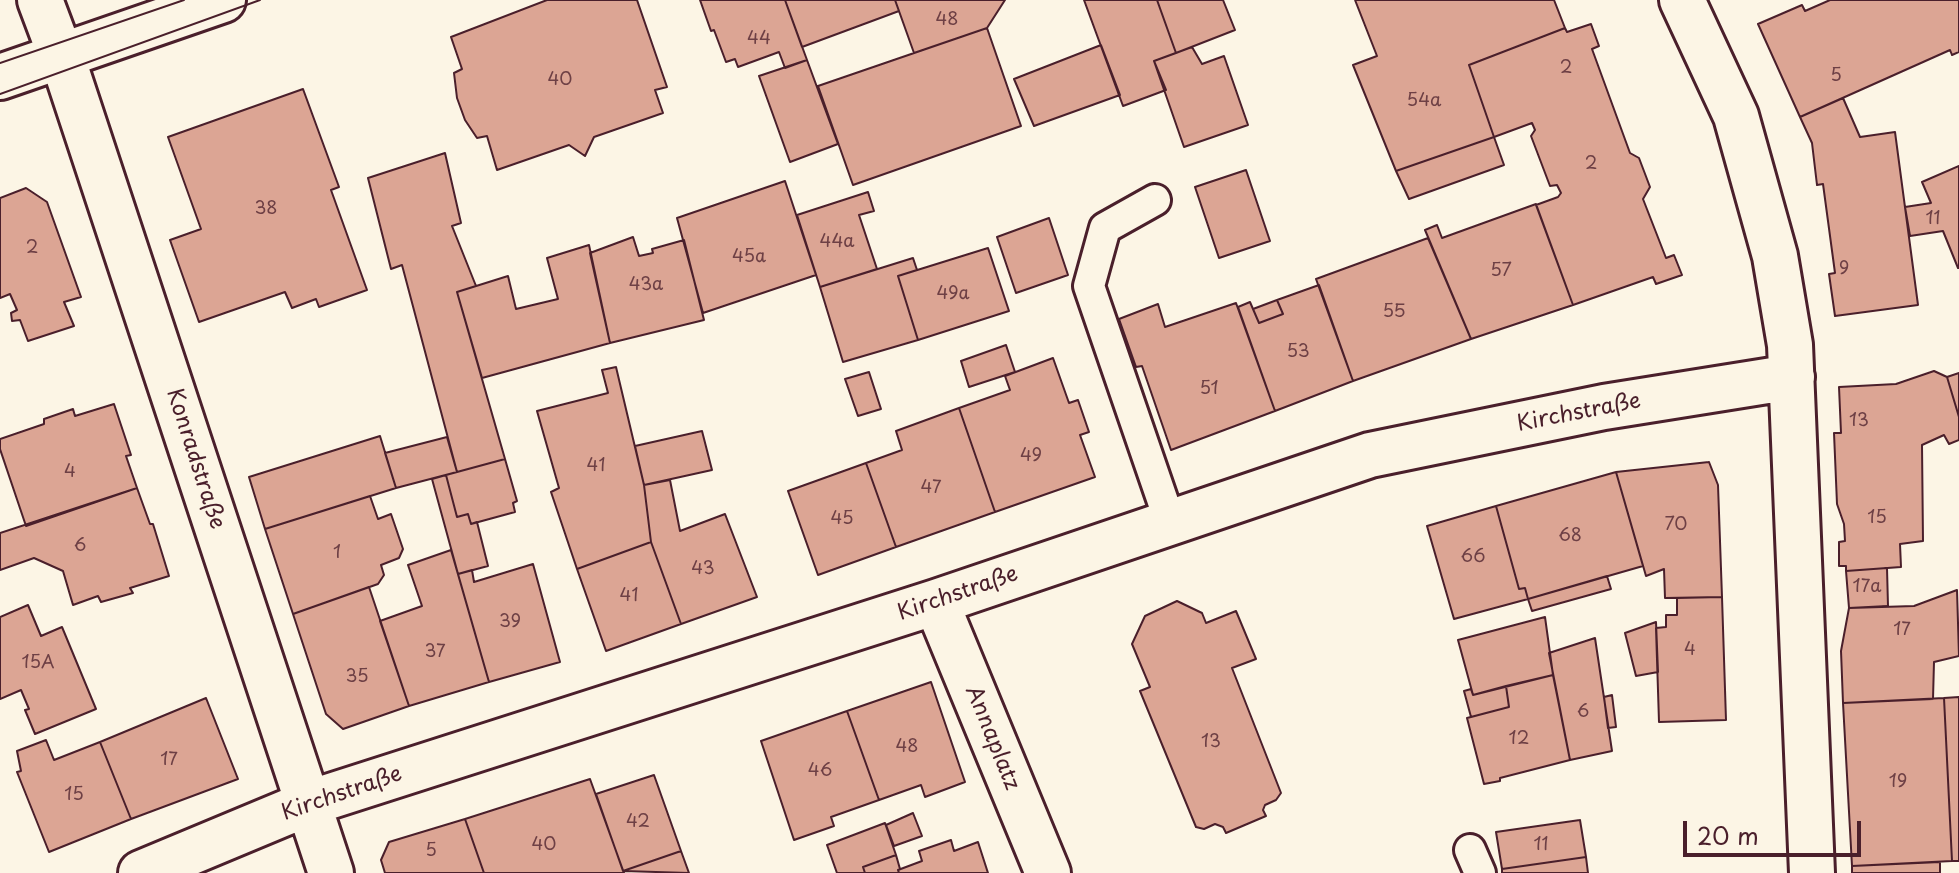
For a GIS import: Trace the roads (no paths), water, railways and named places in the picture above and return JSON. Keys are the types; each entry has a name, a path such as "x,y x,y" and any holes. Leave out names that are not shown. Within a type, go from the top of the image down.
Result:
{"street":[{"name":"Konradstraße","path":"40,0 331,873"},
{"path":"0,77 58,51 223,0"},
{"path":"1682,0 1736,116 1775,256 1790,345 1812,873"},
{"name":"Kirchstraße","path":"141,873 309,803 936,602 1370,455 1604,407 1792,377"},
{"name":"Annaplatz","path":"936,602 1048,873"}],"lane":[{"path":"1155,200 1105,228 1089,286 1170,522"}],"tram line":[{"path":"0,63 184,0"},
{"path":"0,94 260,0"}]}
